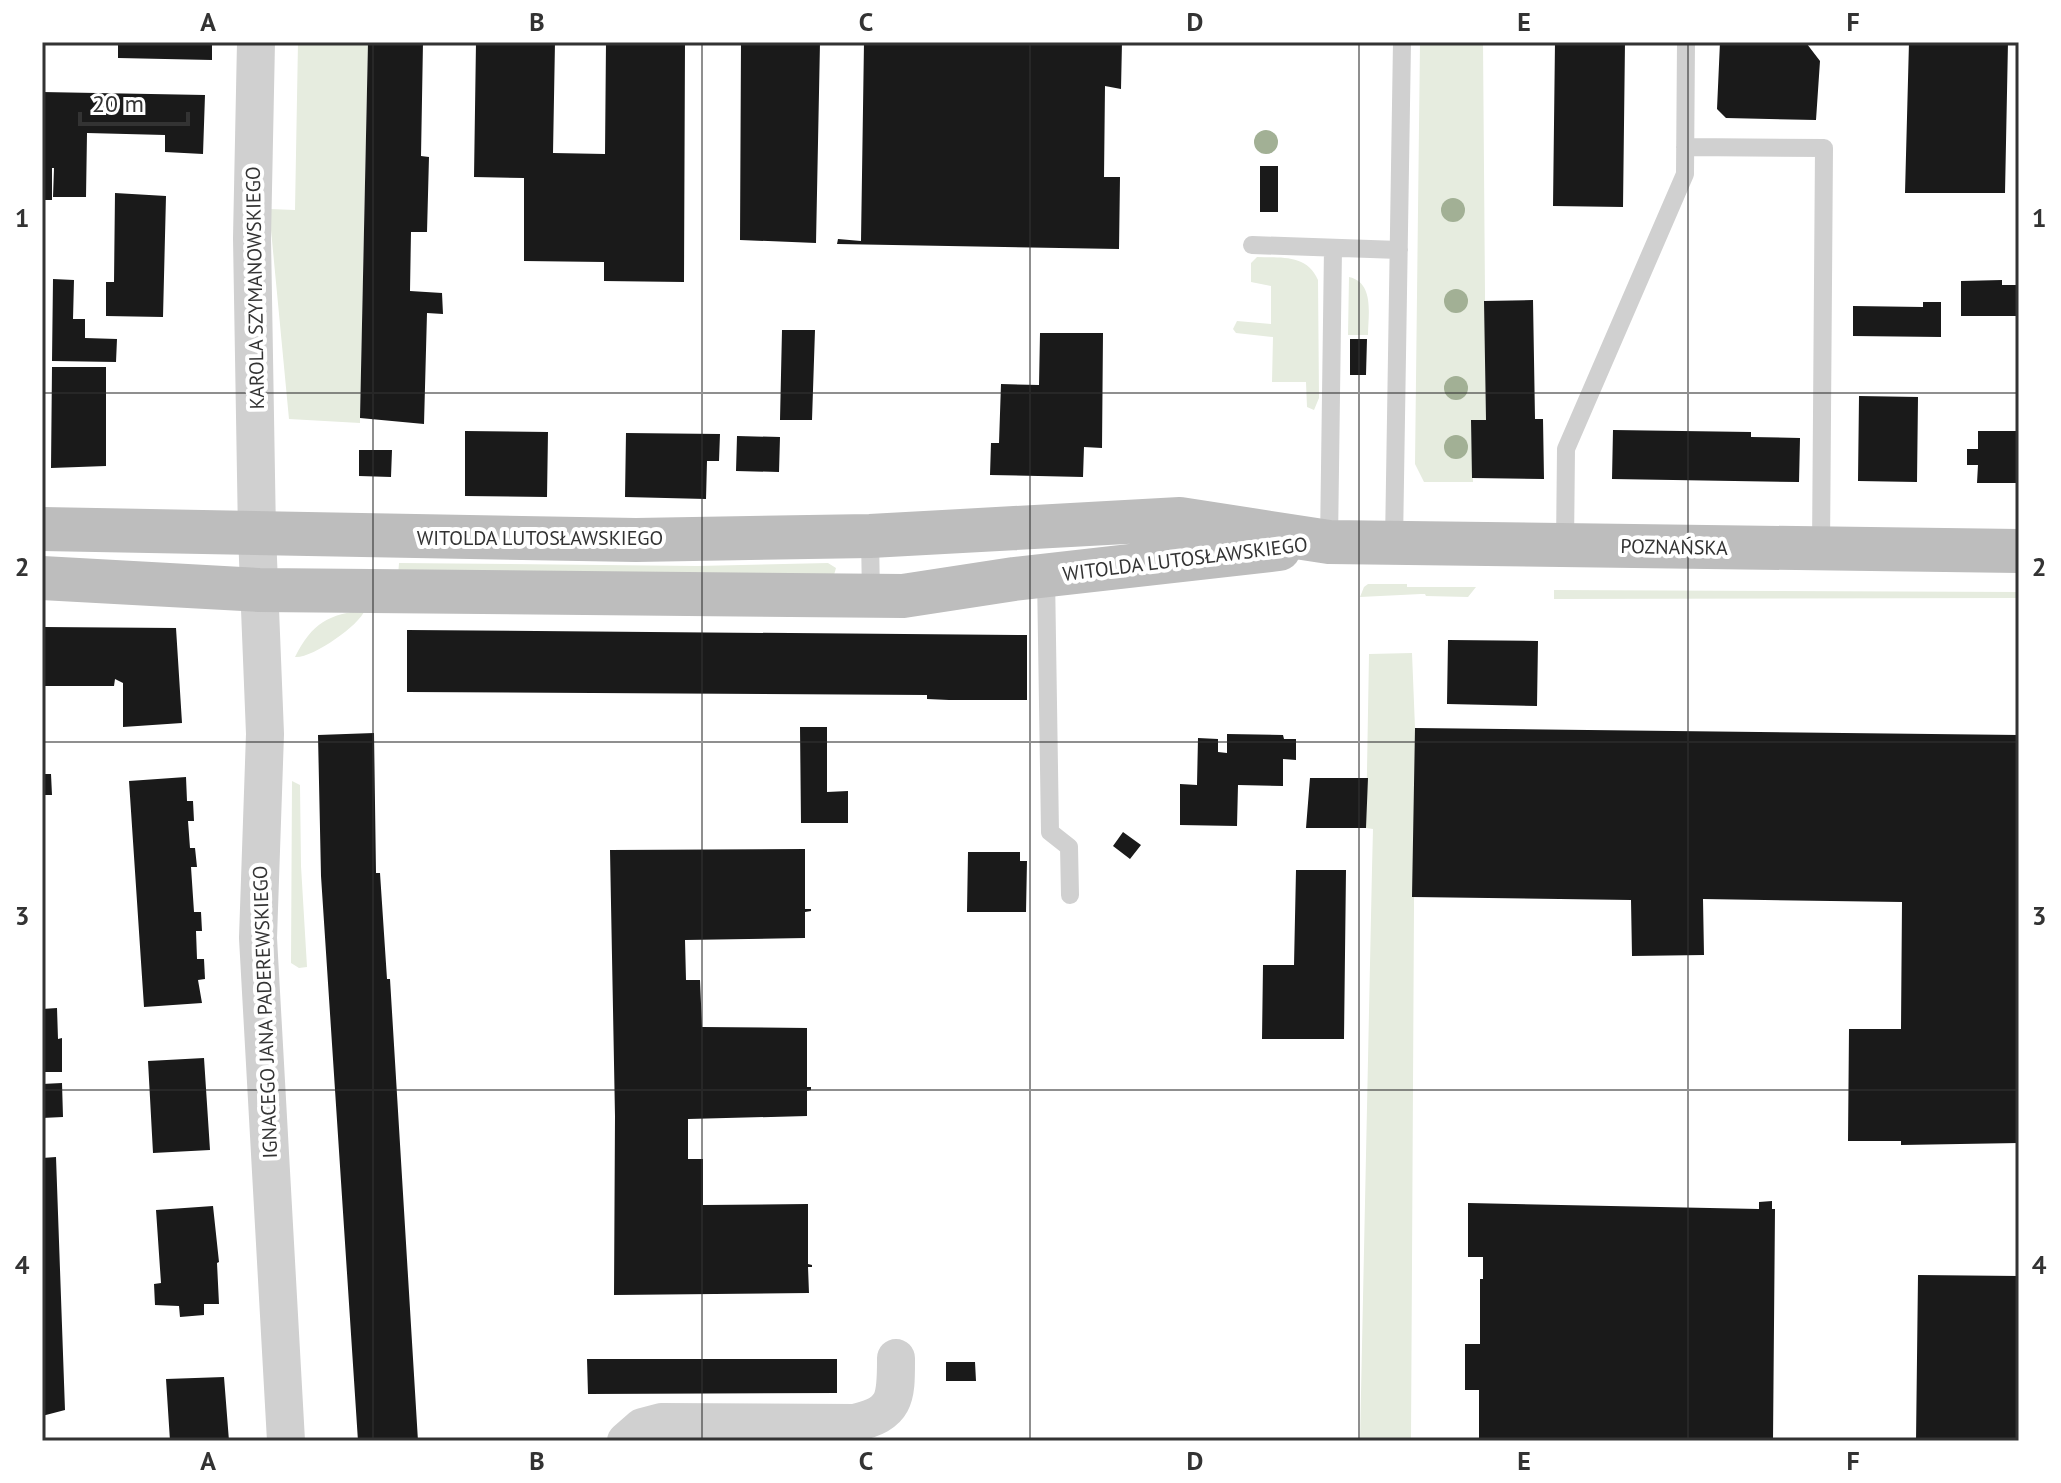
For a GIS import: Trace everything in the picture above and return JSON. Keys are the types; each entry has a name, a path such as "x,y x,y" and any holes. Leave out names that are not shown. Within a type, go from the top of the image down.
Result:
{"main road":[{"name":"WITOLDA LUTOSŁAWSKIEGO","path":"42,529 624,540 870,536 1180,519 1329,542"},
{"name":"WITOLDA LUTOSŁAWSKIEGO","path":"42,578 259,590 871,597 903,596 1046,575 1329,542"},
{"name":"POZNAŃSKA","path":"1329,542 2019,551"}],"street":[{"name":"KAROLA SZYMANOWSKIEGO","path":"256,42 252,238 257,534"},
{"name":"IGNACEGO JANA PADEREWSKIEGO","path":"257,534 265,715 260,855 260,985 286,1441"},
{"path":"626,1441 642,1427 661,1422 854,1423 868,1420 888,1408 894,1400 896,1358"}],"lane":[{"path":"1394,544 1402,42"},
{"path":"1565,546 1566,449 1685,174 1686,42"},
{"path":"1685,147 1824,148 1821,549"},
{"path":"1252,245 1399,250"},
{"path":"1329,542 1333,248"},
{"path":"870,536 871,597"},
{"path":"1046,575 1050,832 1069,847 1070,895"}],"shaded area":[{"path":"298,42 368,42 360,423 289,419 269,209 295,210"},
{"path":"1420,42 1483,42 1486,420 1471,421 1473,482 1424,482 1415,464"},
{"path":"1257,257 1300,262 1318,280 1319,398 1314,410 1307,407 1306,382 1272,382 1273,337 1236,333 1233,329 1237,321 1271,324 1271,286 1251,282 1251,263"},
{"path":"1349,277 1357,280 1366,293 1368,335 1348,335"},
{"path":"399,563 697,566 828,563 836,568 834,575 398,576"},
{"path":"1368,584 1476,587 1468,597 1421,594 1360,597"},
{"path":"1554,590 2019,592 2019,598 1554,599"},
{"path":"365,610 354,624 334,640 312,653 295,657 308,636 323,622 341,614"},
{"path":"1412,653 1415,728 1411,1441 1360,1441 1373,829 1366,828 1369,654"},
{"path":"292,781 300,785 307,967 299,968 291,963"}],"building":[{"path":"118,42 212,42 212,60 118,58"},
{"path":"368,42 423,42 421,156 429,157 427,232 411,232 410,291 442,293 443,314 427,313 424,424 360,418"},
{"path":"476,42 555,42 553,153 605,154 606,42 685,42 684,282 604,281 604,262 524,261 524,178 474,177"},
{"path":"741,42 820,42 816,243 740,240"},
{"path":"864,42 1122,42 1121,89 1105,86 1104,177 1120,177 1119,249 837,244 838,239 861,241"},
{"path":"1555,42 1625,42 1623,207 1553,206"},
{"path":"1720,42 1807,44 1820,61 1816,120 1726,118 1717,109"},
{"path":"1909,42 2008,42 2005,193 1905,193"},
{"path":"42,92 205,95 203,154 165,152 165,135 87,133 86,197 53,197 52,168 52,200 42,200"},
{"path":"1260,166 1278,166 1278,212 1260,212"},
{"path":"115,193 166,196 163,317 106,316 106,282 114,282"},
{"path":"53,279 74,280 73,319 85,319 85,338 117,339 116,362 52,361"},
{"path":"2002,280 2002,285 2019,285 2019,316 1961,316 1961,281"},
{"path":"1533,300 1535,419 1543,419 1544,479 1472,478 1471,420 1486,420 1484,301"},
{"path":"1923,302 1941,302 1941,337 1853,336 1853,306 1923,307"},
{"path":"782,330 815,330 812,420 780,420"},
{"path":"1040,333 1103,333 1102,448 1084,447 1083,477 990,475 991,443 999,443 1001,384 1039,385"},
{"path":"1350,339 1367,339 1366,375 1350,375"},
{"path":"52,367 106,367 106,466 51,468"},
{"path":"1859,396 1918,397 1917,482 1858,481"},
{"path":"1613,430 1751,432 1751,437 1800,438 1799,482 1612,479"},
{"path":"465,431 548,432 547,497 465,496"},
{"path":"1978,431 2019,431 2019,483 1977,483 1978,465 1967,465 1967,449 1978,449"},
{"path":"626,433 720,434 719,461 707,461 706,499 625,497"},
{"path":"737,436 780,437 779,472 736,471"},
{"path":"359,450 392,450 391,477 359,476"},
{"path":"44,627 176,628 182,723 123,727 123,683 115,679 114,686 44,686"},
{"path":"407,630 1027,635 1027,700 927,699 927,695 407,692"},
{"path":"1448,640 1538,641 1537,706 1447,704"},
{"path":"800,727 827,727 827,792 848,791 848,823 801,823"},
{"path":"1415,728 2019,735 2019,1143 1901,1145 1901,1141 1848,1141 1849,1029 1901,1029 1902,902 1703,899 1704,955 1632,956 1631,900 1412,897"},
{"path":"374,733 376,873 380,873 387,979 390,979 418,1441 358,1441 321,876 318,735"},
{"path":"1227,734 1283,735 1284,739 1296,739 1296,760 1283,759 1283,786 1238,785 1237,826 1180,825 1180,784 1197,785 1198,738 1218,739 1218,752 1227,753"},
{"path":"42,774 51,774 52,795 42,795"},
{"path":"186,777 187,801 193,801 194,821 188,821 190,848 195,848 197,867 191,867 194,912 201,912 202,931 196,931 197,959 204,959 205,979 198,980 202,1003 144,1007 129,781"},
{"path":"1310,778 1368,778 1366,828 1306,828"},
{"path":"1123,832 1141,845 1130,859 1113,846"},
{"path":"805,849 805,909 811,911 805,912 805,938 685,940 686,980 700,980 702,1027 807,1028 807,1087 811,1090 807,1091 807,1116 688,1119 688,1159 703,1159 703,1205 808,1204 808,1264 812,1265 808,1267 809,1293 614,1295 615,1116 610,850"},
{"path":"968,852 1020,852 1020,861 1027,861 1026,912 967,912"},
{"path":"1296,870 1346,870 1344,1039 1262,1039 1263,965 1294,965"},
{"path":"57,1008 58,1039 62,1038 62,1072 42,1072 42,1009"},
{"path":"204,1058 210,1150 153,1153 148,1061"},
{"path":"62,1083 63,1117 42,1118 42,1084"},
{"path":"56,1157 65,1410 42,1416 42,1158"},
{"path":"1772,1201 1772,1209 1775,1209 1773,1441 1479,1441 1479,1390 1465,1390 1465,1344 1480,1344 1483,1257 1468,1257 1468,1203 1759,1209 1759,1202"},
{"path":"213,1206 219,1262 219,1304 204,1304 204,1315 180,1317 179,1306 155,1305 154,1284 161,1283 156,1210"},
{"path":"1918,1275 2019,1276 2019,1441 1916,1441"},
{"path":"587,1359 837,1359 837,1393 588,1394"},
{"path":"946,1362 975,1362 976,1381 946,1381"},
{"path":"224,1377 229,1441 170,1441 166,1379"}]}
